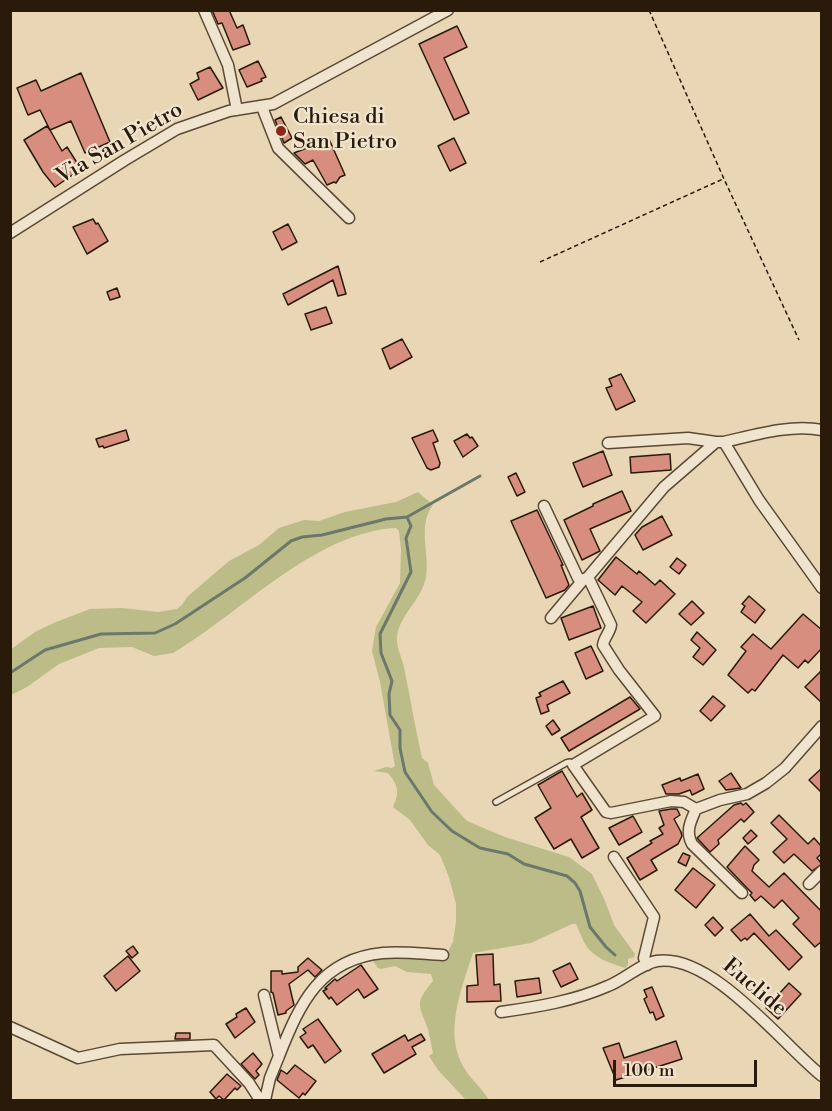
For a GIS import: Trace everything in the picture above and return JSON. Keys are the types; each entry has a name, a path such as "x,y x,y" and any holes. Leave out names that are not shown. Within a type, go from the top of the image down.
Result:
{"street":[{"path":"204,10 228,65 237,110"},
{"name":"Via San Pietro","path":"10,234 124,160 177,129 237,110 262,107 285,98 448,10"},
{"path":"262,107 278,148 349,218"},
{"path":"608,443 688,438 720,442 807,427 822,430"},
{"path":"551,618 664,487 720,442"},
{"path":"720,442 822,588"},
{"path":"544,506 578,578 585,579"},
{"path":"585,579 611,625 603,645 619,670 655,716 573,765 606,812 611,813 678,800 696,809 720,800 747,794 766,783 784,768 822,726"},
{"path":"696,809 688,829 688,837 692,844 742,893"},
{"path":"501,1012 584,995 609,986 647,965 644,958 654,917 614,857"},
{"path":"808,884 822,871"},
{"path":"265,1101 270,1078 294,1018 311,993 333,968 348,960 386,953 442,956"},
{"name":"Euclide","path":"647,965 657,961 686,964 708,974 775,1030 822,1076"},
{"path":"264,995 279,1056"},
{"path":"10,1027 78,1058 120,1049 214,1045 249,1083 260,1101"}],"lane":[{"path":"496,802 566,763 570,762 573,765"}],"path":[{"path":"649,10 799,340"},
{"path":"540,262 724,179"}],"green space":[{"path":"418,492 433,505 428,513 425,531 426,577 421,591 404,617 397,640 422,758 428,763 434,785 467,821 505,837 569,857 592,874 614,925 635,954 634,957 628,959 628,965 625,968 602,959 587,948 576,924 531,943 473,953 459,997 455,1043 466,1071 489,1100 466,1100 438,1070 429,1056 433,1053 420,1004 423,995 433,981 431,974 407,972 395,966 381,969 370,957 446,955 453,942 456,922 456,904 440,855 428,845 410,820 393,807 397,797 396,785 388,773 374,771 395,766 372,651 376,627 400,583 401,550 399,531 396,528 366,533 337,544 308,559 173,653 154,656 132,647 99,648 59,664 27,687 11,695 10,650 35,632 90,609 122,608 158,612 177,609 187,597 229,561 259,545 279,528 304,520 319,521 345,512 396,502"}],"building":[{"path":"212,10 229,10 237,28 243,25 250,44 233,50 222,23 218,24"},
{"path":"457,26 467,47 444,58 469,113 454,120 419,44"},
{"path":"258,61 266,77 247,87 239,70"},
{"path":"210,67 223,88 198,100 190,84 199,79 197,73"},
{"path":"81,73 110,142 85,153 71,121 50,130 40,110 28,115 17,88 36,80 41,91"},
{"path":"281,117 292,138 284,143 275,120"},
{"path":"47,126 62,151 67,147 81,169 55,187 24,140"},
{"path":"454,138 466,163 450,171 438,146"},
{"path":"329,139 345,175 340,177 336,183 327,185 313,160 305,164 294,153"},
{"path":"93,219 96,224 98,223 108,241 87,254 73,227"},
{"path":"288,224 297,242 282,250 273,232"},
{"path":"338,266 346,294 338,296 333,280 288,305 283,294"},
{"path":"117,288 120,297 110,300 107,292"},
{"path":"326,307 332,323 311,330 305,314"},
{"path":"402,339 412,357 390,369 382,349"},
{"path":"621,374 635,401 616,410 606,388 612,386 609,379"},
{"path":"126,430 129,440 104,448 99,447 96,439"},
{"path":"433,430 438,441 433,443 440,463 439,467 431,470 427,468 412,438"},
{"path":"467,434 478,446 463,457 454,441"},
{"path":"603,451 612,475 583,487 573,463"},
{"path":"670,454 671,470 631,473 630,457"},
{"path":"516,473 525,492 517,496 508,477"},
{"path":"622,491 631,511 590,529 600,551 582,560 564,520"},
{"path":"537,510 563,565 561,565 569,585 565,590 546,598 511,521"},
{"path":"662,516 672,535 643,550 635,535 642,527"},
{"path":"616,557 637,574 639,571 655,585 660,580 675,594 646,623 633,611 642,602 622,586 615,595 598,580"},
{"path":"677,558 686,565 679,574 670,567"},
{"path":"749,596 765,610 755,623 741,612 745,606 742,604"},
{"path":"692,601 704,613 691,625 679,614"},
{"path":"593,606 601,628 569,640 561,618"},
{"path":"803,614 822,630 822,648 808,663 805,660 798,668 783,655 755,691 752,689 748,693 728,675 746,651 741,647 753,634 771,649"},
{"path":"697,632 716,650 703,665 693,657 700,648 691,640"},
{"path":"591,646 603,671 586,679 575,653"},
{"path":"822,670 822,703 805,687"},
{"path":"563,681 570,693 547,705 549,711 541,714 536,698 541,696 539,693"},
{"path":"713,696 725,706 711,721 700,711"},
{"path":"630,697 640,709 569,751 561,738"},
{"path":"553,720 560,730 552,735 546,726"},
{"path":"822,768 822,793 809,780"},
{"path":"562,771 577,797 582,793 592,810 581,817 599,848 582,858 571,839 554,849 535,818 551,808 538,785"},
{"path":"731,773 741,788 726,790 719,781"},
{"path":"698,774 704,789 692,795 690,790 679,794 666,794 662,785"},
{"path":"741,803 743,805 746,803 754,812 744,822 741,819 718,840 719,844 710,852 697,838 734,805"},
{"path":"677,809 680,815 674,819 682,836 678,844 651,860 657,870 640,880 627,858 663,834 659,828 664,825 659,811"},
{"path":"779,815 808,844 814,838 822,847 822,853 817,858 822,864 812,871 794,854 784,863 773,852 787,839 771,823"},
{"path":"633,816 642,832 619,845 609,828"},
{"path":"751,830 757,836 748,844 743,838"},
{"path":"745,846 759,860 752,871 769,887 784,873 822,912 822,941 815,947 793,924 799,918 782,900 774,908 761,896 755,901 750,895 752,893 727,867"},
{"path":"683,853 690,856 686,866 678,862"},
{"path":"693,868 715,885 696,908 675,890"},
{"path":"750,914 769,936 776,930 802,957 789,970 754,933 747,940 745,938 741,941 731,930"},
{"path":"713,917 723,928 715,936 705,925"},
{"path":"133,946 138,953 132,958 126,951"},
{"path":"493,954 494,985 500,984 501,1001 467,1002 467,986 478,985 476,955"},
{"path":"128,956 140,971 116,991 104,976"},
{"path":"308,958 322,970 315,977 308,970 289,984 294,1005 286,1013 278,1015 271,992 271,971 282,971 282,974 298,972 298,967"},
{"path":"570,963 578,979 561,987 553,971"},
{"path":"361,965 378,989 364,998 358,989 337,1005 331,997 329,999 323,991 327,989 325,988 335,979 337,981"},
{"path":"539,978 541,993 517,997 515,981"},
{"path":"789,983 801,994 778,1019 766,1008"},
{"path":"652,987 664,1016 656,1020 644,999 647,997 644,990"},
{"path":"246,1008 255,1022 235,1038 226,1024"},
{"path":"318,1019 341,1051 325,1063 313,1045 308,1048 300,1037 306,1033 303,1029"},
{"path":"176,1033 190,1033 190,1039 175,1039"},
{"path":"421,1034 425,1040 412,1047 416,1054 384,1073 372,1054 405,1035 408,1041"},
{"path":"676,1041 682,1059 616,1080 603,1048 619,1043 624,1058"},
{"path":"253,1053 262,1064 256,1071 259,1075 255,1079 241,1064"},
{"path":"295,1065 316,1081 305,1095 303,1093 299,1098 277,1080 281,1070 287,1074"},
{"path":"227,1074 241,1086 237,1090 235,1088 224,1100 219,1096 216,1099 210,1092"}],"waterway":[{"path":"10,673 45,650 101,634 155,633 175,624 245,578 291,541 386,519 407,517 480,476"},
{"path":"407,517 411,526 406,538 411,572 380,634 381,653 392,681 389,694 390,715 400,730 400,748 405,772 432,812 452,831 480,848 508,854 524,864 567,876 580,891 590,927 615,955"}],"place":[{"name":"Chiesa di San Pietro","path":"281,131"}]}
